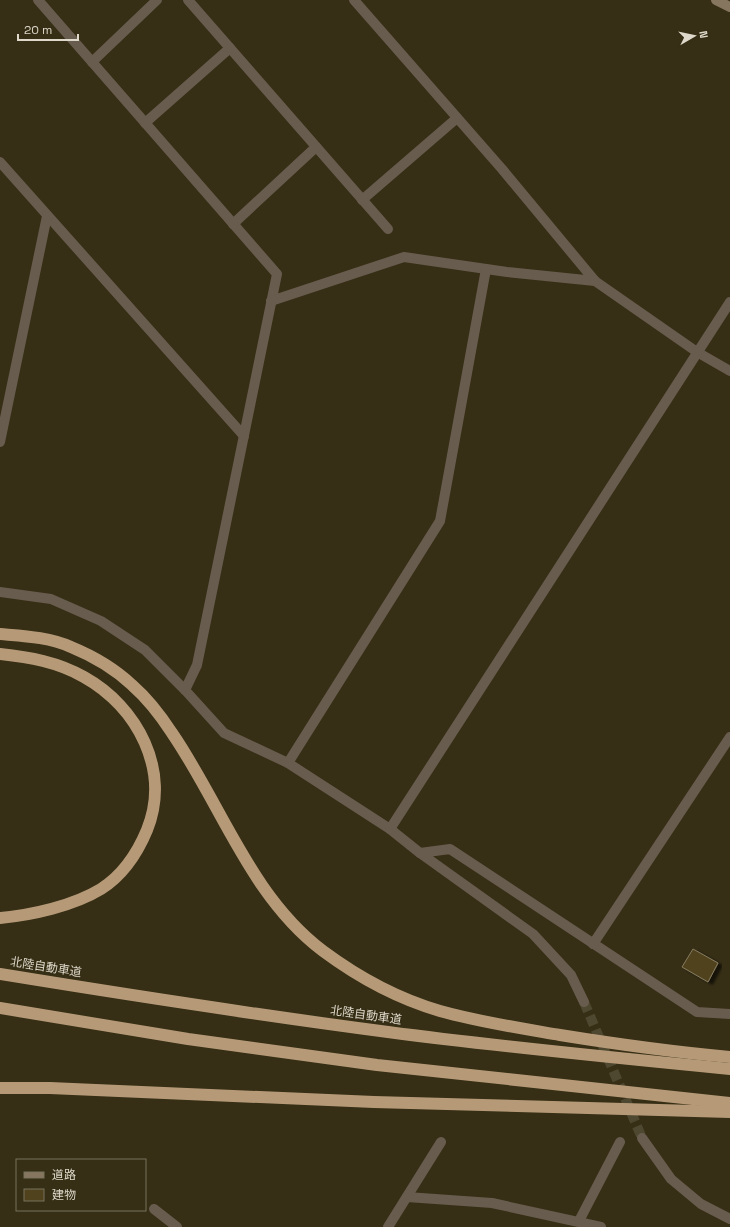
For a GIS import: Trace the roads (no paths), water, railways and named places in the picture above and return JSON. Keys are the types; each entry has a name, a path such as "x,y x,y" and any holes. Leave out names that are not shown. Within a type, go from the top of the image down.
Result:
{"highway":[{"path":"0,634 34,637 70,646 102,662 132,685 161,716 183,748 262,886 296,926 322,951 358,975 396,994 431,1008 482,1021 622,1045 730,1057"},
{"path":"0,654 24,657 54,664 84,677 109,694 128,715 143,737 152,762 156,790 152,818 141,845 125,869 101,889 74,902 41,912 0,918"},
{"name":"北陸自動車道","path":"0,974 195,1005 382,1031 601,1057 730,1069"},
{"path":"0,1008 188,1039 377,1065 730,1103"},
{"path":"0,1088 50,1088 374,1102 730,1112"}],"street":[{"path":"38,0 277,274 197,665 185,690"},
{"path":"92,62 156,0"},
{"path":"188,0 388,229"},
{"path":"354,0 502,169 595,281 697,352 730,371"},
{"path":"716,0 730,7"},
{"path":"145,123 230,48"},
{"path":"362,200 457,118"},
{"path":"233,224 316,147"},
{"path":"0,162 244,436"},
{"path":"0,442 47,216"},
{"path":"271,302 404,257 486,269 595,281"},
{"path":"288,763 440,521 486,269"},
{"path":"390,829 730,302"},
{"path":"0,592 51,599 102,621 145,650 185,690 224,733 288,763 390,829 420,853 533,934 571,975 584,1002"},
{"path":"593,944 730,737"},
{"path":"420,853 450,849 697,1012 730,1014"},
{"path":"642,1138 671,1179 701,1204 730,1218"},
{"path":"388,1227 441,1142"},
{"path":"579,1221 620,1142"},
{"path":"407,1197 492,1203 601,1227"},
{"path":"154,1209 177,1227"}],"tunnel":[{"path":"584,1002 642,1138"}]}
